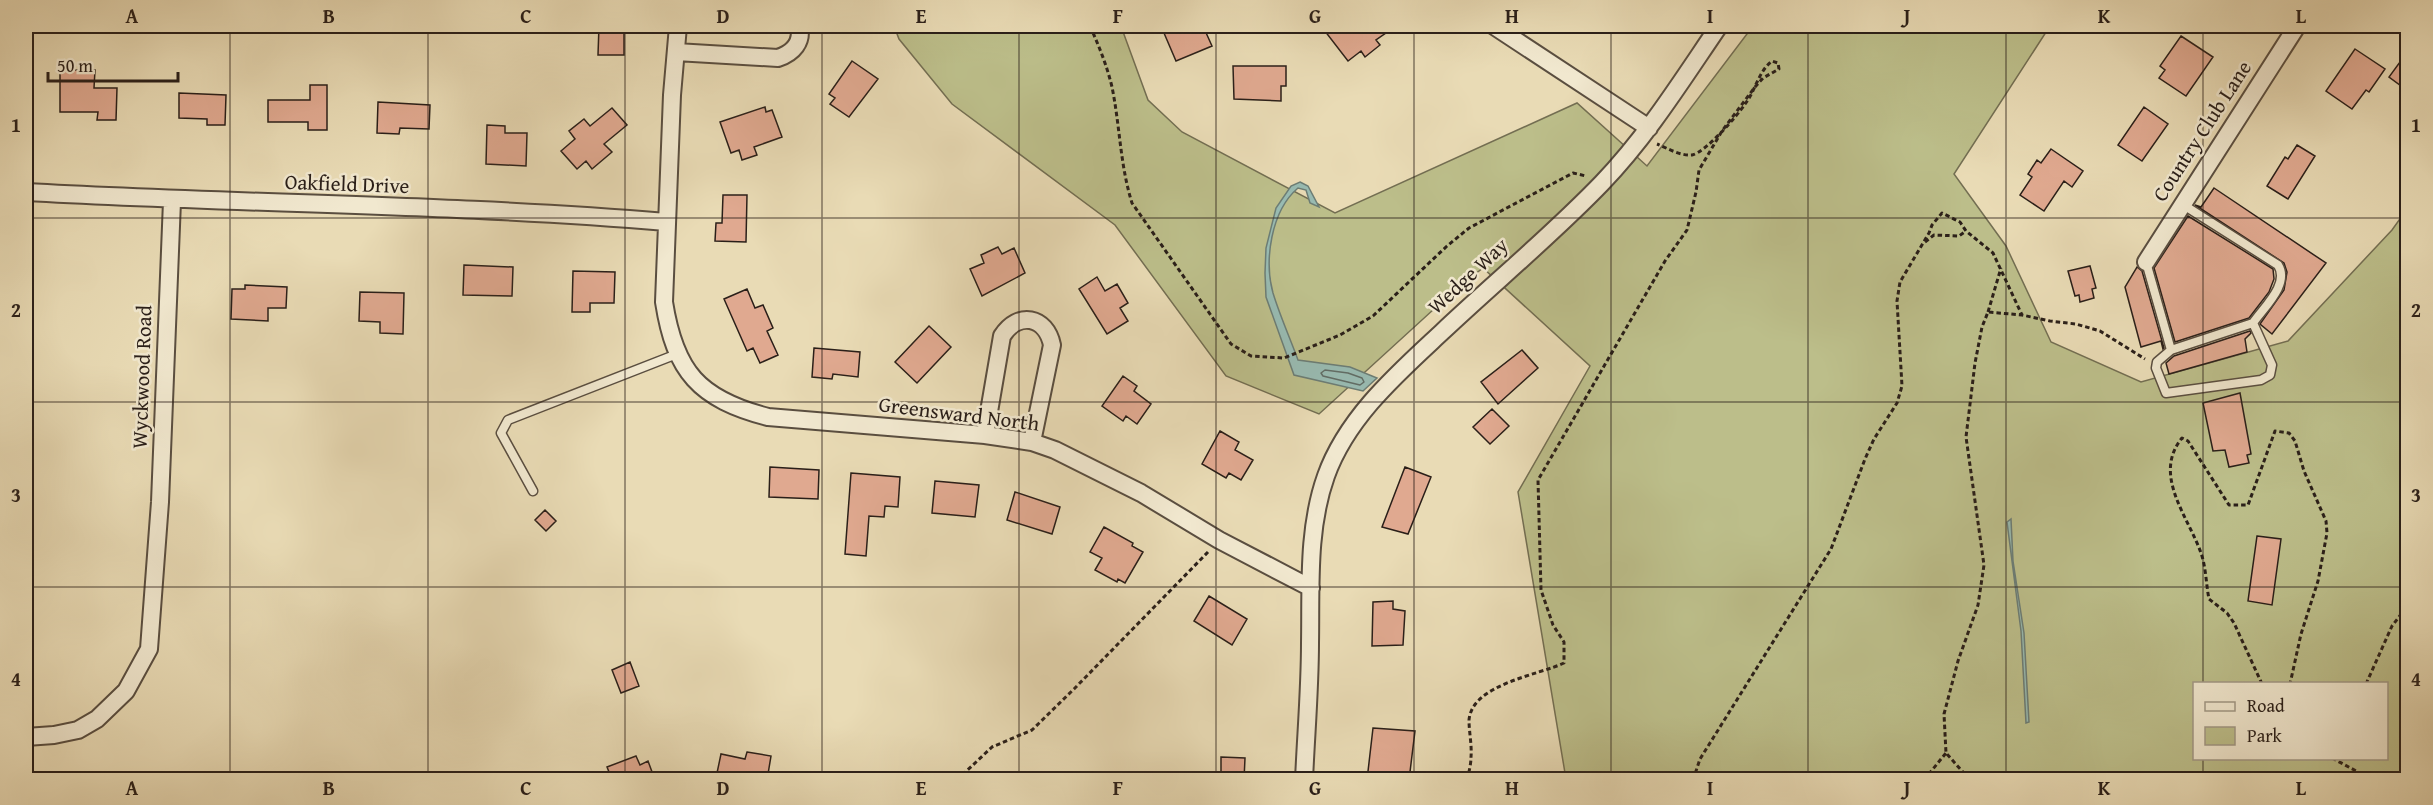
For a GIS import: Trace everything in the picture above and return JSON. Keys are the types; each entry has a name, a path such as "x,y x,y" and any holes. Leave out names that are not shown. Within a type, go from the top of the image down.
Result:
{"street":[{"name":"Greensward North","path":"678,26 666,222 664,302 669,331 677,354 700,386 717,399 741,410 768,417 985,435 1032,442 1054,450 1141,493 1220,540 1311,588"},
{"path":"676,52 778,58 794,49 798,42 799,26"},
{"path":"1494,26 1650,135"},
{"name":"Wedge Way","path":"1311,588 1311,548 1323,484 1338,450 1364,412 1405,366 1601,184 1650,135 1719,26"},
{"name":"Country Club Lane","path":"2146,262 2297,26"},
{"name":"Oakfield Drive","path":"26,192 172,201 507,212 666,222"},
{"name":"Wyckwood Road","path":"26,737 78,730 108,710 126,691 149,649 156,556 172,201"},
{"path":"985,435 1002,336 1008,327 1026,320 1044,327 1050,335 1052,345 1032,442"},
{"path":"1305,780 1311,588"}],"lane":[{"path":"2182,204 2278,265 2282,282 2253,323 2171,350 2157,362 2156,368 2163,390 2170,394 2266,378 2272,371 2272,365 2253,323"},
{"path":"2146,262 2171,350"},
{"path":"533,491 501,433 508,420 677,354"}],"path":[{"path":"1090,26 1103,56 1112,88 1126,184 1132,203 1231,344 1251,356 1284,358 1340,335 1372,316 1469,228 1573,173 1592,178 1601,184"},
{"path":"1650,135 1675,152 1692,155 1706,148 1745,104 1766,66 1772,61 1778,63 1779,69 1763,78 1755,87"},
{"path":"1467,780 1472,759 1469,717 1475,707 1495,688 1548,671 1564,663 1564,642 1554,625 1540,590 1538,480 1665,261 1687,230 1699,170 1722,131"},
{"path":"1692,780 1700,759 1831,549 1869,449 1897,403 1902,386 1897,301 1900,282 1932,225 1942,213 1960,222 1966,231 1993,253 2022,315"},
{"path":"1923,243 1935,235 1959,236 1966,231"},
{"path":"1970,780 1946,753 1944,714 1958,661 1978,605 1984,565 1966,437 1982,327 2001,267"},
{"path":"1988,312 2076,324 2100,331 2134,350 2156,368"},
{"path":"2261,682 2234,623 2210,599 2202,555 2170,483 2173,449 2182,438 2188,441 2229,506 2248,505 2275,431 2289,433 2295,441 2304,471 2326,521 2327,533 2318,581 2301,634 2290,682"},
{"path":"957,780 992,747 1032,730 1220,540"},
{"path":"2367,682 2392,626 2408,605"},
{"path":"1924,780 1946,753"},
{"path":"2334,760 2358,772 2365,780"}],"green space":[{"path":"894,26 1118,26 1122,29 1148,100 1182,132 1335,213 1577,103 1647,166 1753,26 2050,26 1954,174 2006,246 2051,342 2141,382 2288,341 2392,230 2407,209 2407,779 1566,779 1518,492 1590,366 1483,268 1457,288 1319,414 1226,376 1115,225 952,104 899,39"}],"water":[{"path":"1300,182 1308,186 1319,207 1310,203 1306,190 1298,188 1281,209 1270,251 1270,280 1273,293 1298,360 1350,367 1377,378 1363,391 1294,375 1266,297 1266,248 1276,208 1291,186"},
{"path":"2011,519 2013,561 2024,633 2029,722 2026,723 2021,631 2007,522"}],"building":[{"path":"599,26 624,26 624,55 598,55"},
{"path":"1161,26 1203,26 1212,46 1176,61"},
{"path":"1321,26 1396,26 1376,40 1380,45 1365,57 1361,51 1348,61"},
{"path":"2181,36 2213,57 2186,96 2159,78 2165,70 2160,66"},
{"path":"2355,49 2385,69 2369,92 2366,90 2352,109 2326,91"},
{"path":"2408,51 2408,91 2389,77"},
{"path":"852,61 878,79 849,117 830,104 835,98 829,94"},
{"path":"1233,66 1286,66 1286,86 1281,86 1281,101 1234,99"},
{"path":"60,70 95,70 94,88 117,88 116,120 97,120 98,112 60,112"},
{"path":"310,85 327,85 327,130 308,130 308,122 268,122 268,100 310,100"},
{"path":"179,93 226,95 225,125 207,125 207,119 179,118"},
{"path":"378,102 430,105 429,129 400,128 399,134 377,133"},
{"path":"765,107 766,112 772,110 782,137 754,147 757,155 742,160 739,150 731,153 720,122"},
{"path":"2144,107 2168,124 2142,161 2118,145"},
{"path":"612,108 627,125 604,144 612,152 592,169 586,161 577,169 561,151 575,139 569,131 584,119 590,126"},
{"path":"487,125 505,126 505,133 527,133 526,166 486,164"},
{"path":"2297,145 2315,156 2288,199 2267,186 2285,157 2288,159"},
{"path":"2051,149 2083,171 2072,187 2064,181 2044,211 2020,195 2032,177 2028,174 2037,160 2041,163"},
{"path":"2214,188 2326,263 2272,334 2260,324 2284,290 2287,272 2284,263 2195,205 2201,207"},
{"path":"723,195 747,195 746,242 715,241 716,223 722,223"},
{"path":"2188,216 2273,269 2274,279 2269,292 2249,318 2175,342 2154,268"},
{"path":"998,247 1002,254 1014,248 1025,273 982,296 970,269 984,263 981,255"},
{"path":"464,265 513,267 512,296 463,295"},
{"path":"2090,266 2096,288 2092,289 2094,298 2080,302 2079,295 2075,296 2068,271"},
{"path":"2137,267 2142,271 2164,348 2163,349 2161,341 2141,347 2125,287"},
{"path":"573,271 615,272 614,303 590,303 590,312 572,312"},
{"path":"1097,277 1105,291 1117,284 1128,303 1120,308 1128,321 1107,334 1079,289"},
{"path":"245,285 287,287 286,308 268,308 268,321 231,319 232,289 245,289"},
{"path":"747,289 755,308 763,305 773,328 767,331 778,355 760,363 753,348 747,351 724,299"},
{"path":"360,292 404,293 403,334 380,333 380,322 359,321"},
{"path":"929,326 951,347 917,383 895,362"},
{"path":"2250,331 2251,333 2245,339 2247,352 2169,374 2166,363 2174,356"},
{"path":"814,348 860,352 858,377 833,374 832,379 812,377"},
{"path":"1522,350 1538,368 1498,404 1481,382"},
{"path":"1123,376 1137,386 1134,391 1151,404 1137,424 1126,416 1123,421 1102,406"},
{"path":"2240,393 2251,454 2247,455 2249,463 2229,467 2225,450 2213,451 2203,403"},
{"path":"1492,409 1509,426 1490,444 1473,427"},
{"path":"1220,431 1239,442 1235,450 1253,460 1241,480 1229,473 1226,478 1202,464"},
{"path":"770,467 819,470 818,499 769,497"},
{"path":"1405,467 1431,477 1408,534 1382,527"},
{"path":"851,473 900,477 898,507 885,506 884,517 869,516 866,556 845,554"},
{"path":"935,481 979,485 975,517 932,513"},
{"path":"1015,492 1060,507 1052,534 1007,520"},
{"path":"545,510 556,521 546,531 535,520"},
{"path":"1104,527 1133,543 1132,546 1143,552 1125,583 1118,579 1117,582 1095,570 1102,558 1090,552"},
{"path":"2257,536 2281,539 2272,605 2248,601"},
{"path":"1209,596 1247,619 1232,645 1194,621"},
{"path":"1393,601 1393,609 1405,611 1403,645 1372,646 1373,602"},
{"path":"630,662 639,686 621,693 612,670"},
{"path":"1373,728 1415,731 1409,780 1367,780"},
{"path":"747,752 771,756 767,780 724,780 725,775 717,773 721,754 745,759"},
{"path":"636,756 640,765 648,761 655,780 605,780 611,777 607,767"},
{"path":"1221,757 1245,758 1244,780 1221,780"}]}
